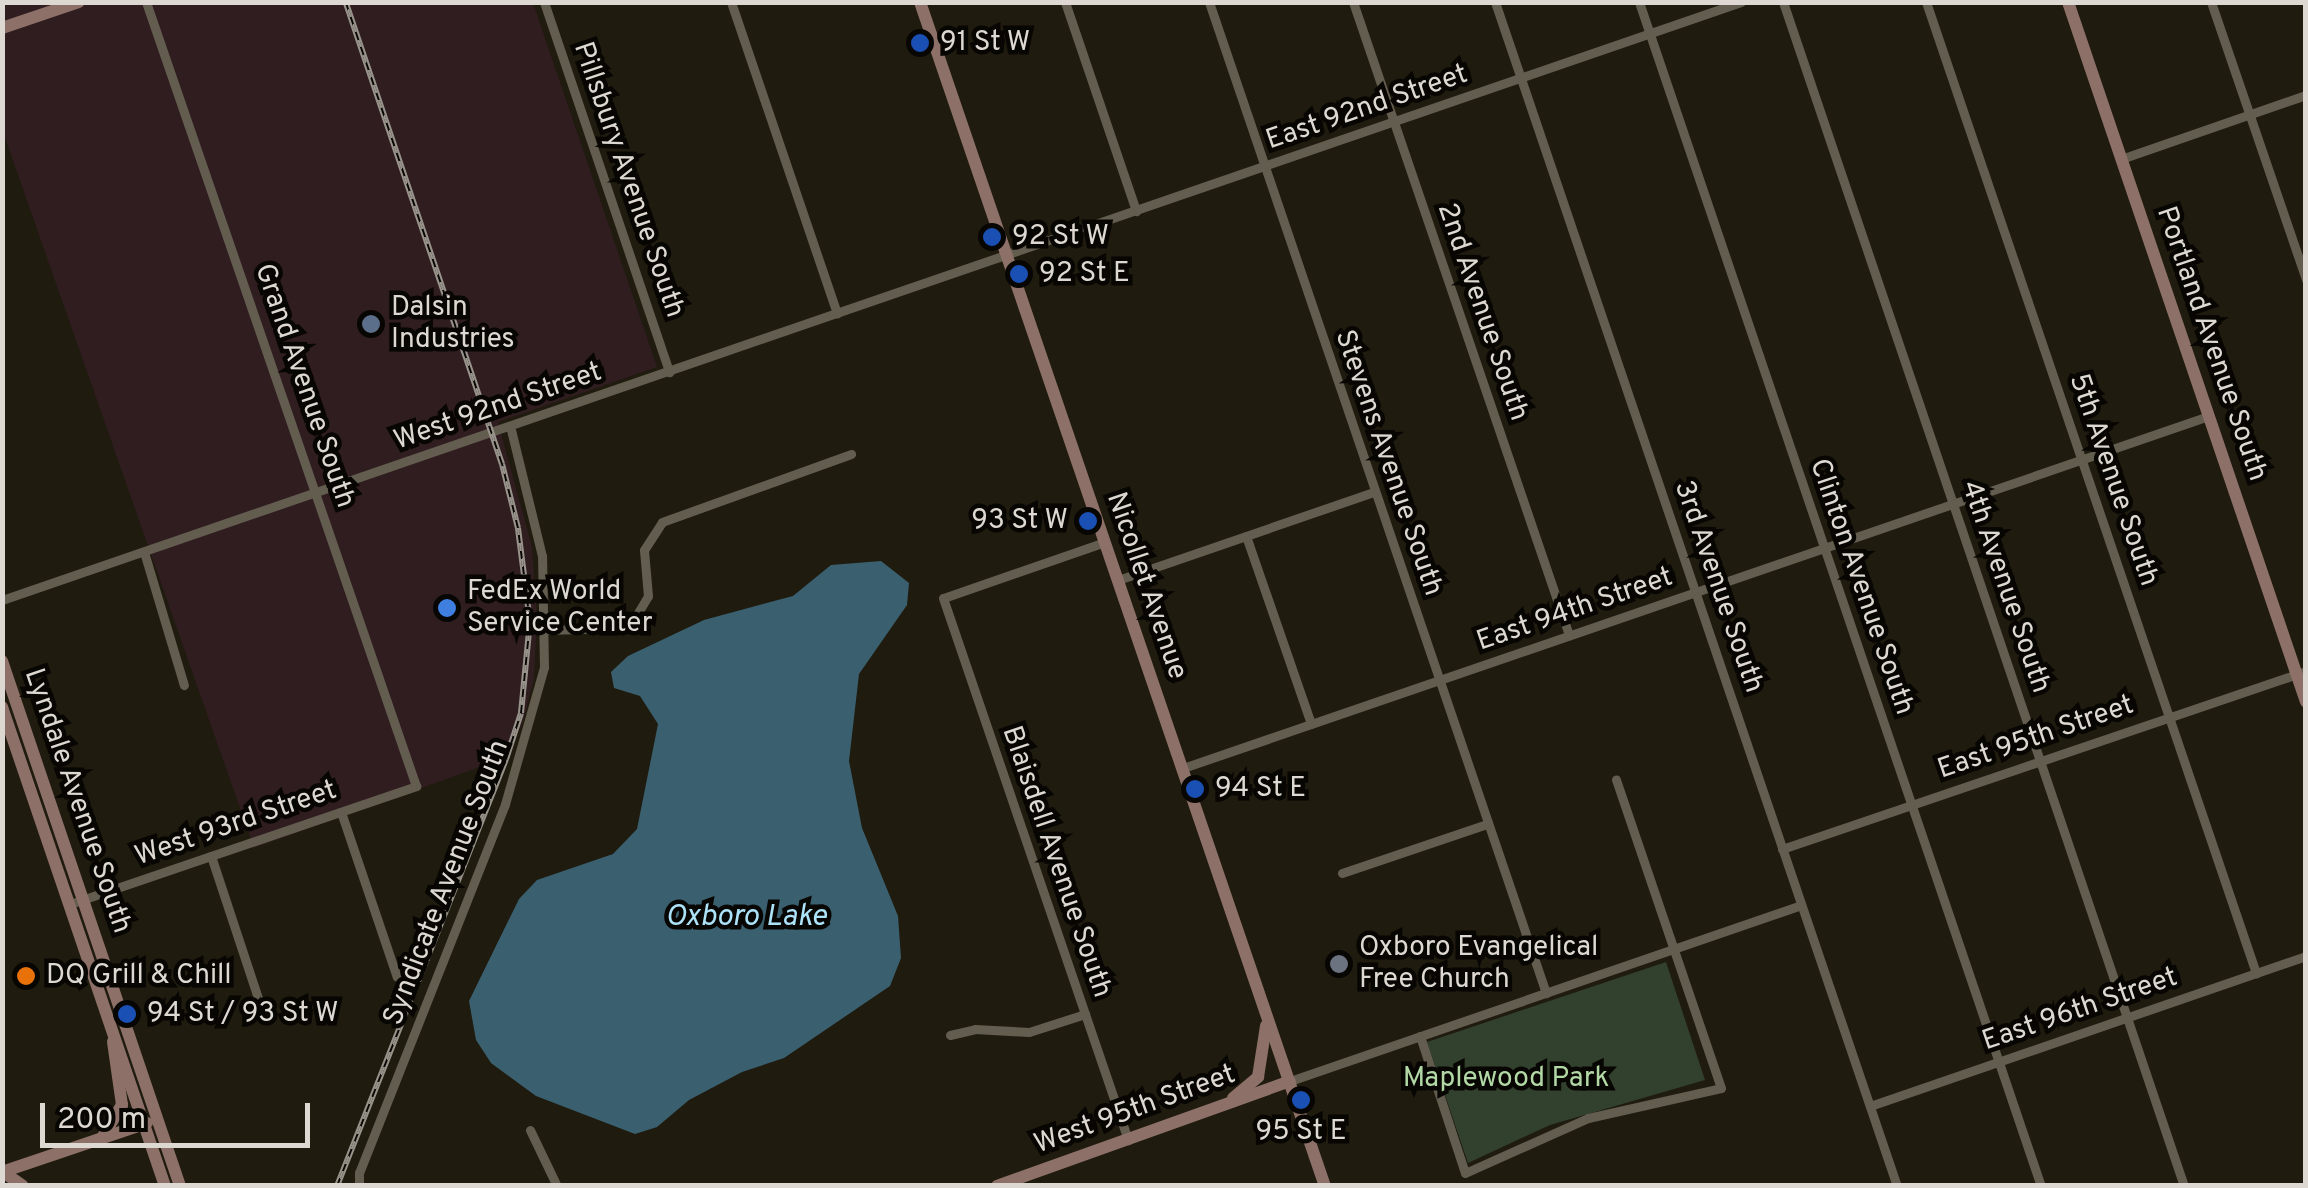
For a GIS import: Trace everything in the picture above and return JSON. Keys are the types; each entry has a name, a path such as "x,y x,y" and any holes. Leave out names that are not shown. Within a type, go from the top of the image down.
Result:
{"main road":[{"path":"2,28 78,2"},
{"name":"Nicollet Avenue","path":"920,2 1325,1186"},
{"name":"Portland Avenue South","path":"2068,2 2301,673 2306,702"},
{"name":"Lyndale Avenue South","path":"2,661 85,899 165,1186"},
{"name":"Lyndale Avenue South","path":"2,707 113,1034 180,1186"},
{"path":"1220,1107 1258,1077 1266,1013"},
{"path":"101,1139 122,1105 113,1034"},
{"name":"West 95th Street","path":"997,1186 1290,1081"},
{"path":"3,1172 150,1122"},
{"path":"3,1172 23,1186"}],"street":[{"name":"Grand Avenue South","path":"146,2 416,786"},
{"name":"Pillsbury Avenue South","path":"544,2 670,372"},
{"path":"731,2 837,313"},
{"path":"1064,2 1136,211"},
{"name":"Stevens Avenue South","path":"1209,2 1546,993"},
{"name":"2nd Avenue South","path":"1353,2 1569,636"},
{"name":"3rd Avenue South","path":"1495,2 1897,1186"},
{"name":"Clinton Avenue South","path":"1639,2 2041,1186"},
{"name":"East 92nd Street","path":"1007,255 1741,2"},
{"name":"4th Avenue South","path":"1782,2 2184,1186"},
{"name":"5th Avenue South","path":"1926,2 2256,973"},
{"path":"2211,2 2306,280"},
{"path":"2121,159 2306,96"},
{"name":"West 92nd Street","path":"2,600 1007,255"},
{"name":"East 94th Street","path":"1183,768 2209,416"},
{"name":"Syndicate Avenue South","path":"360,1186 359,1173 506,804 544,667 546,630 536,512 510,426"},
{"path":"546,630 616,628 636,616 648,596 644,550 662,522 851,454"},
{"path":"1118,580 1374,492"},
{"path":"1246,536 1311,724"},
{"name":"Blaisdell Avenue South","path":"1105,542 943,598 1128,1140"},
{"path":"144,552 184,685"},
{"name":"East 95th Street","path":"1782,848 2301,673"},
{"path":"1420,1036 1465,1173 1588,1118 1720,1088 1616,779"},
{"name":"West 93rd Street","path":"70,904 416,786"},
{"path":"341,812 397,977"},
{"path":"1342,873 1487,824"},
{"path":"211,856 258,998"},
{"path":"1290,1081 1801,906"},
{"name":"East 96th Street","path":"1870,1106 2306,956"},
{"path":"950,1035 976,1029 1028,1032 1084,1014"},
{"path":"530,1130 557,1186"}],"shaded area":[{"path":"2,3 533,3 657,367 498,422 532,547 537,616 534,679 522,725 502,759 254,848 3,132"}],"green space":[{"name":"Maplewood Park","path":"1666,962 1705,1080 1550,1125 1468,1163 1427,1042"}],"water":[{"name":"Oxboro Lake","path":"881,561 909,583 907,605 859,674 849,761 862,828 898,916 901,958 890,986 784,1058 742,1072 689,1100 657,1127 635,1134 536,1096 491,1063 476,1040 469,1001 519,899 537,880 613,854 637,829 658,724 640,696 614,688 611,672 628,656 704,620 793,596 831,565"}],"railway":[{"path":"337,1186 506,759 521,713 530,622 518,528 502,464 346,2"}],"place":[{"name":"91 St W","path":"920,43"},
{"name":"92 St W","path":"992,237"},
{"name":"92 St E","path":"1019,274"},
{"name":"Dalsin Industries","path":"371,324"},
{"name":"93 St W","path":"1088,521"},
{"name":"FedEx World Service Center","path":"447,608"},
{"name":"94 St E","path":"1195,789"},
{"name":"Oxboro Evangelical Free Church","path":"1339,964"},
{"name":"DQ Grill & Chill","path":"26,976"},
{"name":"94 St / 93 St W","path":"127,1014"},
{"name":"95 St E","path":"1301,1100"}]}
